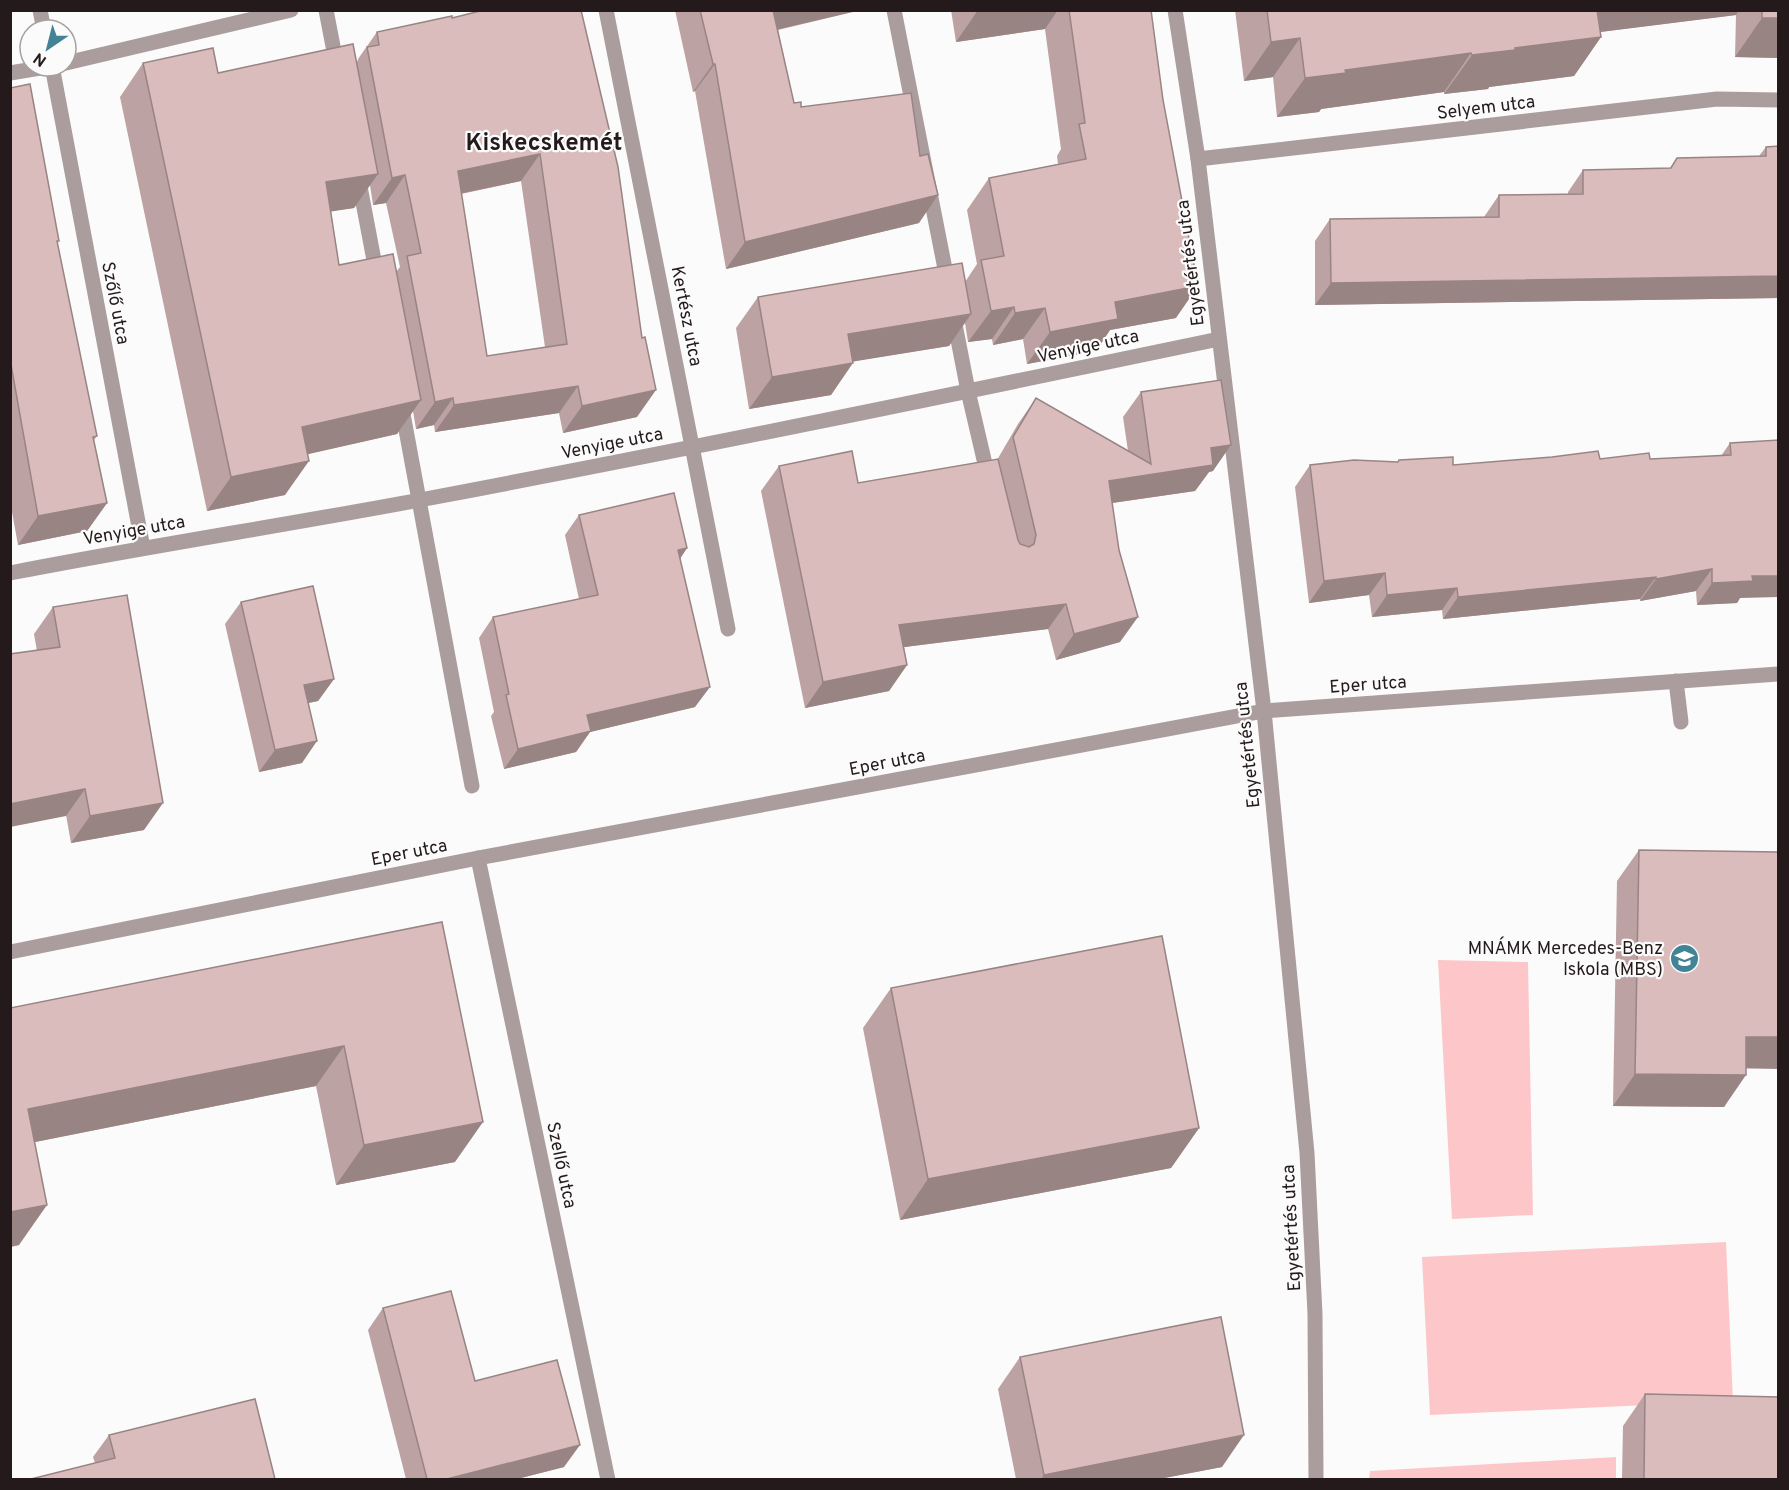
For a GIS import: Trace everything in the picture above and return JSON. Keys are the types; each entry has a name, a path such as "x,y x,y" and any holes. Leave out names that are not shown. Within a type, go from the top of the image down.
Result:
{"street":[{"path":"78,60 291,10"},
{"path":"326,10 340,80"},
{"name":"Kertész utca","path":"606,10 728,629"},
{"path":"894,10 968,391 993,494"},
{"name":"Egyetértés utca","path":"1175,10 1198,159 1264,711 1307,1153 1316,1314 1317,1479"},
{"name":"Szőlő utca","path":"54,78 143,548"},
{"name":"Selyem utca","path":"1198,159 1717,99 1779,100"},
{"path":"355,162 380,290"},
{"name":"Venyige utca","path":"10,573 420,500 693,448 1219,339"},
{"path":"398,383 472,786"},
{"name":"Eper utca","path":"10,952 478,858 1264,711 1779,674"},
{"path":"1676,681 1681,722"},
{"name":"Szellő utca","path":"478,858 608,1479"}],"shaded area":[{"path":"1438,960 1528,962 1533,1215 1452,1219"},
{"path":"1726,1242 1733,1401 1430,1415 1422,1257"},
{"path":"1616,1457 1616,1479 1369,1479 1370,1471"}],"building":[{"path":"484,10 581,10 618,167 642,338 645,337 656,390 582,406 578,386 454,405 453,398 435,402 407,256 421,253 405,175 392,178 367,47 379,45 377,32 452,16 452,18","holes":["540,154 567,344 487,356 458,171"]},
{"path":"700,10 773,10 794,103 801,102 801,107 911,93 920,156 928,154 938,195 745,242 715,64 713,64"},
{"path":"1069,10 1151,10 1163,100 1198,286 1115,302 1118,319 1050,332 1045,308 1015,313 1014,307 991,311 981,260 1004,256 989,178 1086,159 1079,124 1085,123"},
{"path":"1267,10 1597,10 1601,37 1515,48 1515,50 1472,55 1471,53 1345,70 1346,73 1305,78 1300,38 1271,42"},
{"path":"1762,10 1779,10 1779,18 1762,18"},
{"path":"353,44 378,174 326,182 339,265 393,254 421,400 302,427 309,461 231,477 143,63 213,48 218,73"},
{"path":"30,84 59,241 57,241 97,436 93,437 107,503 38,516 10,359 10,88"},
{"path":"1779,146 1779,276 1331,283 1330,219 1499,217 1499,195 1583,194 1583,170 1671,168 1677,158 1766,156 1766,147"},
{"path":"962,263 971,314 848,334 853,363 772,377 758,297"},
{"path":"1221,380 1231,445 1211,448 1213,465 1109,481 1119,550 1138,617 1074,634 1066,604 899,625 907,665 823,682 779,466 852,451 858,483 998,459 1018,540 1020,544 1029,547 1034,544 1036,535 1013,437 1036,398 1151,464 1141,392"},
{"path":"1779,440 1779,576 1752,576 1753,581 1712,583 1712,569 1656,579 1656,577 1458,597 1457,588 1387,595 1385,573 1324,581 1310,465 1354,460 1398,462 1399,460 1453,457 1453,465 1598,451 1600,459 1649,453 1650,459 1731,455 1730,443"},
{"path":"674,493 687,548 678,550 710,687 587,715 591,731 518,749 493,617 598,595 579,515"},
{"path":"313,586 334,679 304,685 317,741 275,750 241,602"},
{"path":"127,595 163,803 90,816 85,789 10,804 10,654 60,647 53,607"},
{"path":"1639,850 1779,852 1779,1037 1746,1037 1746,1075 1635,1074"},
{"path":"442,922 483,1122 364,1145 344,1046 28,1109 47,1205 10,1212 10,1008"},
{"path":"1162,936 1199,1128 928,1179 891,988"},
{"path":"451,1291 475,1381 557,1360 580,1445 447,1479 427,1479 383,1308"},
{"path":"1221,1317 1244,1435 1044,1475 1020,1357"},
{"path":"1645,1394 1779,1397 1779,1479 1644,1479"},
{"path":"255,1399 275,1479 31,1479 115,1458 109,1435"}],"place":[{"name":"MNÁMK Mercedes-Benz Iskola (MBS)","path":"1684,958"}],"district":[{"name":"Kiskecskemét","path":"544,142"}]}
